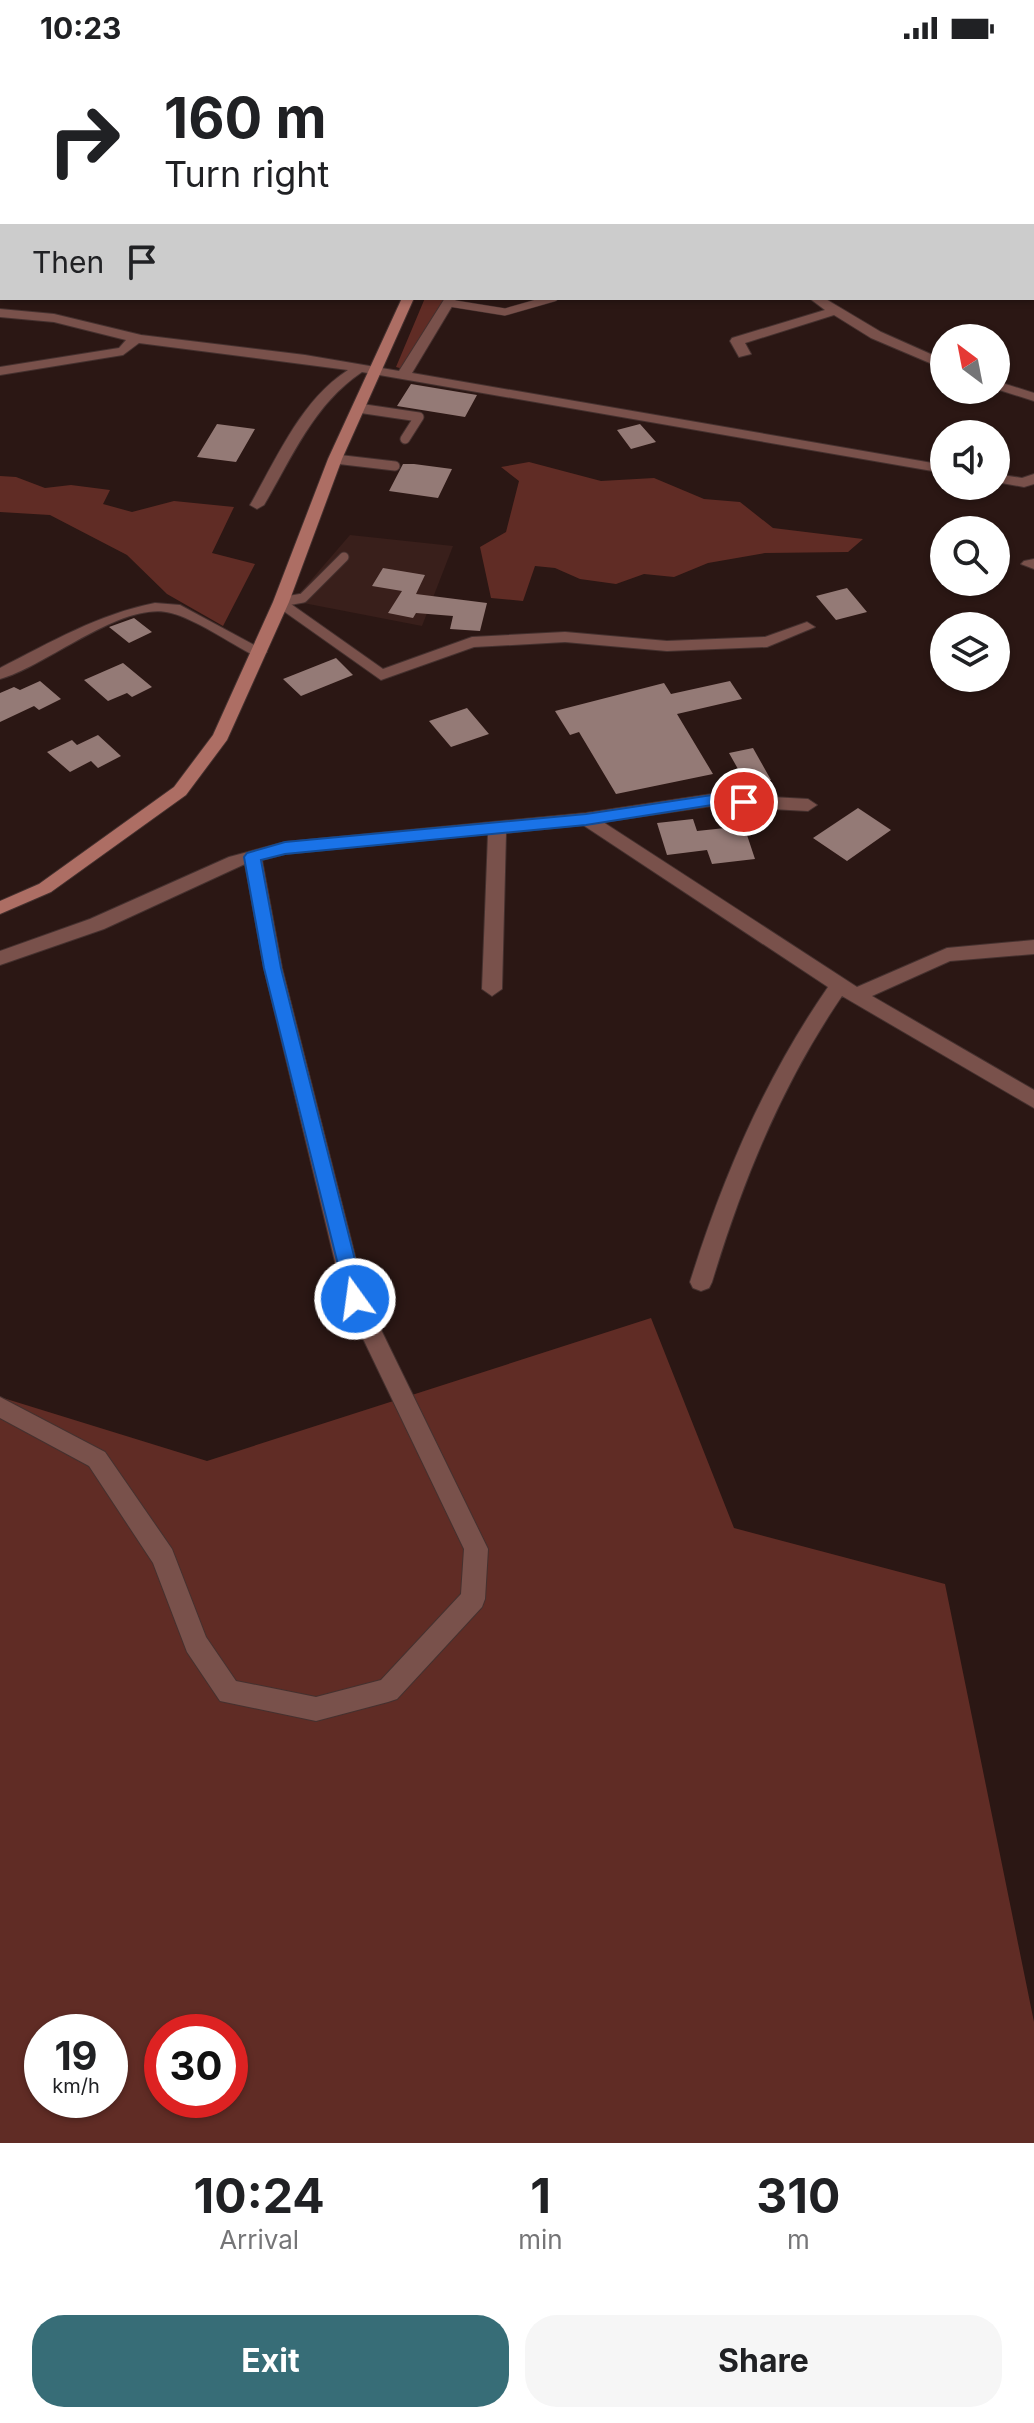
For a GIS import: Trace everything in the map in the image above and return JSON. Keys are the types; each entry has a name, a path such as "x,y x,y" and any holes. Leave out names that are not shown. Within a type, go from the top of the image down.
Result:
{"main road":[{"path":"0,908 45,888 180,791 221,736 281,602 335,459 358,408 367,370 407,300"}],"street":[{"path":"403,376 450,300"},
{"path":"818,300 876,335 930,359"},
{"path":"744,354 737,341 834,311"},
{"path":"0,313 40,312 136,338 271,353 930,467"},
{"path":"0,371 123,351 136,338"},
{"path":"257,505 308,419 345,376 367,370"},
{"path":"1010,389 1034,397"},
{"path":"1010,481 1031,485"},
{"path":"281,602 381,675 472,642 565,637 681,646 767,642 807,627"},
{"path":"0,674 134,609 159,605 174,608 259,652"},
{"path":"0,958 97,924 253,857 285,848 586,819 712,800 808,805"},
{"path":"586,819 848,990 1034,1100"},
{"path":"492,989 497,828"},
{"path":"0,1407 97,1459 163,1557 196,1644 229,1692 316,1709 388,1690 473,1599 476,1549 355,1299 273,968 253,857"},
{"path":"701,1282 725,1201 800,1039 848,990 947,955 1034,947"}],"lane":[{"path":"450,300 505,312 547,300"},
{"path":"358,408 419,417 405,439"},
{"path":"335,459 395,466"},
{"path":"281,602 303,598 344,557"}],"shaded area":[{"path":"424,300 444,300 403,369 396,367"},
{"path":"529,462 601,481 654,478 704,499 740,502 773,528 863,539 848,552 765,553 708,563 674,577 644,574 616,584 580,579 555,568 535,566 523,601 491,598 480,547 506,532 519,481 501,467"},
{"path":"0,476 16,477 45,488 71,485 110,490 103,504 132,512 174,501 234,507 212,553 255,564 223,626 167,594 127,555 50,515 0,512"},
{"path":"350,535 453,546 422,626 293,601"},
{"path":"651,1318 734,1528 945,1584 1034,2022 1034,2143 0,2143 0,1397 207,1461"}],"building":[{"path":"411,384 477,395 465,417 397,406"},
{"path":"217,424 255,429 236,462 197,457"},
{"path":"640,424 656,442 631,449 617,430"},
{"path":"403,464 452,469 438,498 389,491"},
{"path":"383,568 425,575 416,594 487,603 480,631 450,629 453,616 416,613 413,618 388,613 402,591 372,586"},
{"path":"847,588 867,612 836,620 816,596"},
{"path":"134,618 152,632 129,643 109,627"},
{"path":"336,658 353,675 301,696 283,679"},
{"path":"123,663 152,687 132,697 127,693 108,701 84,680"},
{"path":"40,681 61,699 39,710 34,706 0,722 0,693 14,687 20,690"},
{"path":"730,681 742,699 677,714 713,774 616,794 579,732 570,735 555,711 664,683 671,694"},
{"path":"467,708 489,734 451,747 429,721"},
{"path":"98,735 121,756 98,768 91,761 70,772 47,752 72,740 77,745"},
{"path":"753,748 771,780 747,785 729,753"},
{"path":"858,808 891,830 847,861 813,838"},
{"path":"693,819 697,831 744,826 755,859 712,864 707,850 667,855 657,823"}],"route":[{"path":"355,1299 273,968 253,857 285,848 586,819 712,800 744,802"}]}
